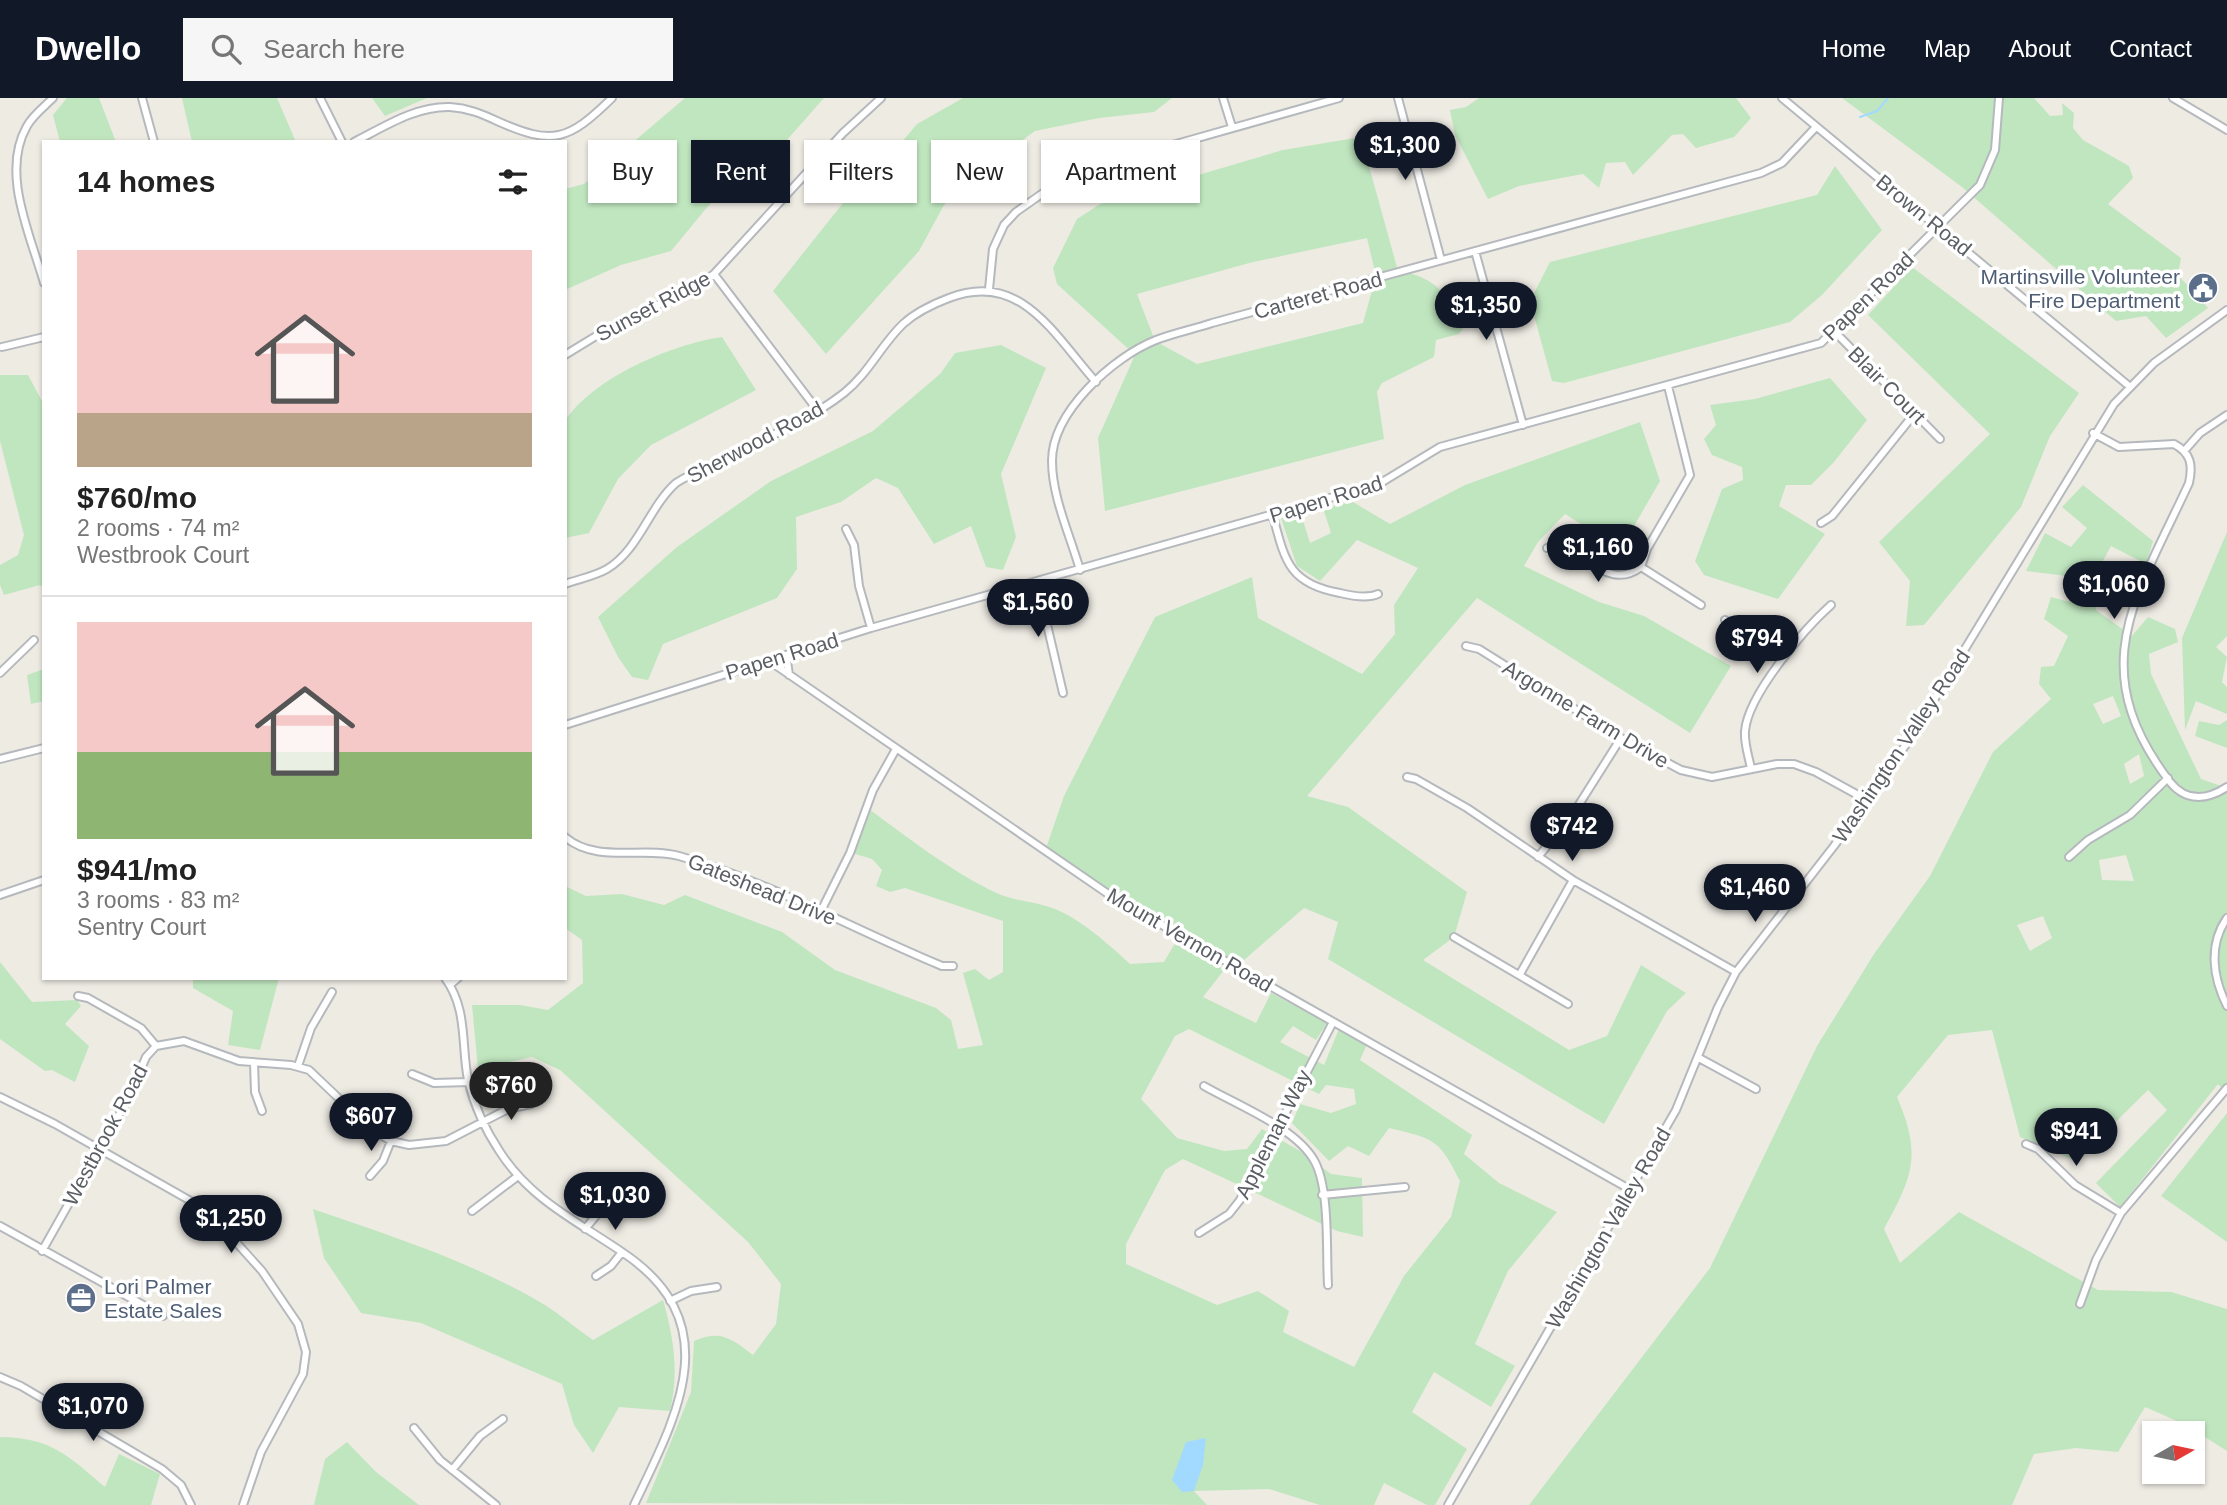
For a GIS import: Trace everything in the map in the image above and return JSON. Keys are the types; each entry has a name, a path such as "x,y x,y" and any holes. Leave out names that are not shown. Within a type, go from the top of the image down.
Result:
{"street":[{"path":"42,277 18,188 16,163 26,127 53,98"},
{"path":"142,98 153,140"},
{"path":"320,98 341,140"},
{"path":"358,140 410,114 447,107 478,113 524,133 552,137 574,130 611,98"},
{"name":"Sunset Ridge","path":"567,354 601,332 690,291 714,274 843,133 881,98"},
{"path":"1223,98 1232,127"},
{"path":"1096,382 1024,303 989,289 991,259 999,232 1016,212 1052,184 1095,165 1339,98"},
{"path":"1398,98 1441,260"},
{"name":"Brown Road","path":"1782,98 2129,386"},
{"name":"Papen Road","path":"567,725 871,628 1387,482 1440,447 1821,343 1939,227 1987,175 1995,150 1999,98"},
{"path":"2173,98 2227,130"},
{"name":"Carteret Road","path":"1080,570 1059,500 1052,464 1053,443 1065,416 1096,382 1117,364 1155,340 1762,173 1782,163 1816,127"},
{"path":"523,140 524,133"},
{"path":"1475,251 1523,425"},
{"path":"714,274 818,411"},
{"name":"Sherwood Road","path":"567,583 601,572 621,558 662,498 676,483 818,411 855,384 904,323 947,299 989,289"},
{"name":"Washington Valley Road","path":"1448,1505 1676,1110 1718,1007 1737,972 1867,800 1952,674 2093,433 2129,386 2154,363 2227,310"},
{"name":"Blair Court","path":"1834,331 1940,439"},
{"path":"2,347 42,337"},
{"path":"1547,548 1559,549 1611,575 1629,574 1641,567 1647,549 1690,475 1668,386"},
{"path":"1821,523 1832,516 1915,413"},
{"path":"2185,450 2200,433 2227,415"},
{"path":"2093,433 2119,447 2167,443 2185,450 2190,462 2189,483 2128,622 2123,650 2124,682 2130,708 2168,778 2191,797 2208,796 2227,787"},
{"path":"1273,516 1286,561 1301,579 1335,593 1363,597 1378,594"},
{"path":"846,529 854,545 859,586 871,628"},
{"path":"1641,567 1701,605"},
{"path":"1037,582 1063,693"},
{"path":"1751,769 1745,731 1748,721 1802,631 1831,605"},
{"path":"1725,620 1784,657"},
{"path":"0,673 34,640"},
{"name":"Argonne Farm Drive","path":"1466,646 1479,649 1665,763 1698,775 1725,776 1751,769 1794,764 1816,772 1867,800"},
{"path":"789,675 787,660 792,653"},
{"name":"Mount Vernon Road","path":"768,660 1111,897 1631,1189"},
{"path":"1538,857 1573,814 1621,738"},
{"path":"0,759 42,748"},
{"path":"821,911 850,853 873,790 896,749"},
{"path":"1407,777 1416,779 1467,808 1573,880 1737,972"},
{"path":"2069,857 2088,840 2130,815 2168,778"},
{"name":"Gateshead Drive","path":"567,838 588,850 662,853 681,857 755,882 922,958 942,966 953,966"},
{"path":"1520,974 1573,880"},
{"path":"0,895 42,881"},
{"path":"2227,918 2219,932 2214,960 2218,986 2227,1006"},
{"path":"1454,937 1568,1004"},
{"path":"447,981 462,1017 469,1082 484,1124 518,1176 546,1203 622,1252 650,1274 670,1301 684,1344 685,1386 671,1424 634,1505"},
{"path":"298,1066 311,1028 332,992"},
{"path":"78,996 88,998 141,1028 156,1045"},
{"name":"Appleman Way","path":"1199,1233 1234,1208 1280,1128 1303,1074 1333,1022"},
{"name":"Westbrook Road","path":"42,1251 129,1097 146,1057 156,1045 184,1041 220,1056 254,1063 298,1066 318,1076 361,1121 391,1141 434,1144 484,1124 508,1109 531,1104"},
{"path":"1699,1058 1756,1088"},
{"path":"254,1063 255,1092 262,1111"},
{"path":"412,1074 434,1083 469,1082"},
{"path":"1205,1086 1280,1128 1310,1154 1318,1170 1322,1195 1328,1285"},
{"path":"2080,1304 2096,1260 2121,1213 2227,1088"},
{"path":"0,1097 189,1199 216,1220 261,1271 302,1332 306,1352 303,1374 261,1452 243,1505"},
{"path":"370,1177 383,1161 391,1141"},
{"path":"2026,1144 2038,1149 2076,1185 2121,1213"},
{"path":"472,1211 518,1176"},
{"path":"1322,1195 1405,1187"},
{"path":"584,1229 608,1201"},
{"path":"0,1226 163,1316"},
{"path":"596,1276 611,1266 622,1252"},
{"path":"670,1301 691,1290 718,1287"},
{"path":"0,1377 21,1386 162,1469 181,1485 191,1505"},
{"path":"452,1471 480,1436 503,1419"},
{"path":"414,1428 434,1454 452,1471 496,1505"}],"green space":[{"path":"67,98 99,98 115,140 59,140 53,115"},
{"path":"182,98 277,98 295,140 192,140"},
{"path":"372,98 427,98 385,116"},
{"path":"685,98 824,98 787,140 691,140 691,203 711,203 671,251 621,265 567,289 567,188 588,181 588,203 677,203 677,140 636,140"},
{"path":"963,98 1172,98 1154,112 1099,118 1035,131 1022,140 931,140 931,203 946,203 919,251 826,354 773,291 843,203 917,203 917,140 903,140 917,124"},
{"path":"1479,98 1736,98 1751,118 1734,137 1696,148 1683,134 1672,135 1633,175 1625,162 1606,163 1599,188 1583,174 1519,186 1488,199 1455,135 1450,110 1466,107"},
{"path":"1842,98 2034,98 2050,116 2063,115 2062,103 2074,113 2073,128 2083,140 2129,166 2133,178 2108,204 2181,258 2178,275 2208,308 2166,338 2146,316 2116,321 1962,187"},
{"path":"1361,137 1398,271 1422,278 1439,289 1464,327 1459,334 1436,340 1434,357 1382,383 1377,392 1384,439 1105,511 1098,438 1135,355 1057,284 1053,268 1077,219 1100,204 1200,203 1200,174 1283,150","holes":["1367,238 1376,276 1363,323 1197,364 1155,341 1137,294 1253,262"]},
{"path":"1835,166 1882,230 1822,295 1790,322 1564,383 1552,381 1530,301 1550,262 1817,195"},
{"path":"1912,267 2079,393 2050,436 2021,507 1924,625 1906,626 1910,581 1879,542 1990,434 1868,315"},
{"path":"722,337 756,390 651,445 618,479 589,533 567,538 567,419 578,405 614,377 658,355"},
{"path":"1001,345 1046,368 1001,474 1016,537 1003,570 986,567 971,526 934,544 898,488 876,478 841,502 796,517 797,569 777,598 663,644 648,680 632,677 618,657 598,617 677,547 771,481 873,431 940,374 955,353"},
{"path":"0,375 28,375 42,401 42,587 40,585 4,595 0,585 0,565 18,555 24,535 0,441"},
{"path":"1830,378 1867,420 1834,462 1811,485 1786,485 1779,506 1825,534 1778,599 1704,575 1695,561 1722,489 1743,480 1742,467 1712,455 1704,439 1716,425 1710,405 1755,399"},
{"path":"1640,422 1660,481 1626,540 1608,541 1565,514 1538,542 1524,566 1599,602 1644,616 1731,666 1690,733 1477,598 1307,796 1348,807 1467,892 1454,937 1423,960 1569,1050 1607,1036 1641,965 1686,993 1667,1011 1604,1124 1328,959 1338,922 1304,908 1236,967 1114,898 1045,851 1064,796 1155,617 1252,577 1258,618 1362,674 1395,634 1394,605 1418,568 1357,540 1320,581 1297,566 1281,518 1301,514 1310,543 1331,533 1323,508 1353,502 1390,524 1465,485"},
{"path":"2083,485 2153,541 2146,564 2111,546 2093,579 2096,610 2132,636 2148,617 2175,629 2178,642 2149,654 2151,674 2201,779 2227,788 2227,1094 2218,1084 2120,1207 2096,1183 2167,1110 2148,1090 2076,1161 2020,1137 1992,1030 1948,1035 1897,1097 1910,1135 1911,1165 1902,1194 1884,1229 1900,1263 1959,1212 2098,1290 2171,1292 2227,1309 2227,1451 2205,1437 2205,1421 2177,1421 2145,1407 2118,1452 2076,1448 2034,1454 2012,1505 1529,1505 1710,1268 1817,1046 1874,954 1930,876 1993,752 2051,699 2039,684 2041,667 2054,666 2068,636 2044,619 2051,597 2069,602 2067,576 2026,571 2045,533 2071,547 2087,528 2062,507","holes":["2113,696 2121,716 2103,724 2093,704","2139,754 2144,776 2130,784 2124,764","2126,855 2134,881 2102,880 2099,860","2043,916 2052,938 2030,951 2017,925"]},
{"path":"2227,532 2227,636 2216,647 2227,657 2222,682 2227,687 2227,714 2196,701 2185,730 2182,638"},
{"path":"42,670 42,701 31,704 27,675"},
{"path":"2227,720 2227,748 2195,736 2199,721 2219,725"},
{"path":"869,809 913,842 990,890 1052,908 1083,924 1130,964 1164,962 1178,938 1224,970 1203,997 1256,1023 1271,993 1327,1023 1316,1040 1293,1026 1280,1042 1324,1065 1339,1029 1367,1044 1360,1060 1472,1135 1464,1154 1499,1183 1557,1212 1508,1271 1475,1344 1515,1366 1491,1407 1434,1372 1412,1412 1467,1449 1435,1505 1427,1505 1384,1483 1374,1505 1320,1505 1269,1489 1194,1491 1207,1505 646,1503 691,1392 694,1341 719,1336 739,1344 753,1355 776,1324 781,1284 748,1242 560,1070 532,1057 478,1069 472,1005 520,1005 548,1010 583,983 582,940 567,929 567,887 586,896 622,894 664,905 685,895 782,932 835,970 936,1008 951,1020 958,1049 983,1045 963,973 975,969 989,980 1003,972 1003,921 905,888 890,892 876,886 882,870 872,859 852,853","holes":["1189,1029 1319,1094 1326,1085 1354,1089 1356,1104 1331,1113 1300,1104 1292,1123 1329,1161 1348,1146 1369,1156 1389,1128 1417,1135 1434,1143 1447,1157 1460,1181 1451,1217 1404,1276 1354,1367 1283,1332 1289,1311 1258,1291 1217,1305 1126,1264 1126,1244 1165,1170 1183,1159 1337,1231 1363,1237 1362,1178 1331,1174 1300,1151 1262,1129 1247,1149 1224,1151 1177,1138 1141,1099 1175,1036"]},
{"path":"0,962 32,1002 77,1000 81,1006 65,1024 89,1046 75,1082 52,1070 45,1071 0,1039"},
{"path":"193,980 278,980 260,1050 228,1045 233,1011 193,988"},
{"path":"2227,1113 2227,1242 2161,1196"},
{"path":"313,1209 431,1251 489,1276 545,1305 593,1340 663,1300 674,1356 670,1411 619,1407 593,1453 574,1425 562,1384 421,1323 361,1313 324,1258"},
{"path":"0,1437 33,1441 58,1450 105,1487 119,1454 160,1474 151,1505 0,1505"},
{"path":"347,1442 376,1472 419,1505 314,1505 325,1459"}],"water":[{"path":"1206,1438 1203,1465 1194,1491 1182,1492 1172,1480 1186,1442"}],"waterway":[{"path":"1860,117 1877,111 1888,98"}],"place":[{"name":"Martinsville Volunteer Fire Department","path":"2203,288"},
{"name":"Lori Palmer Estate Sales","path":"81,1298"}]}
